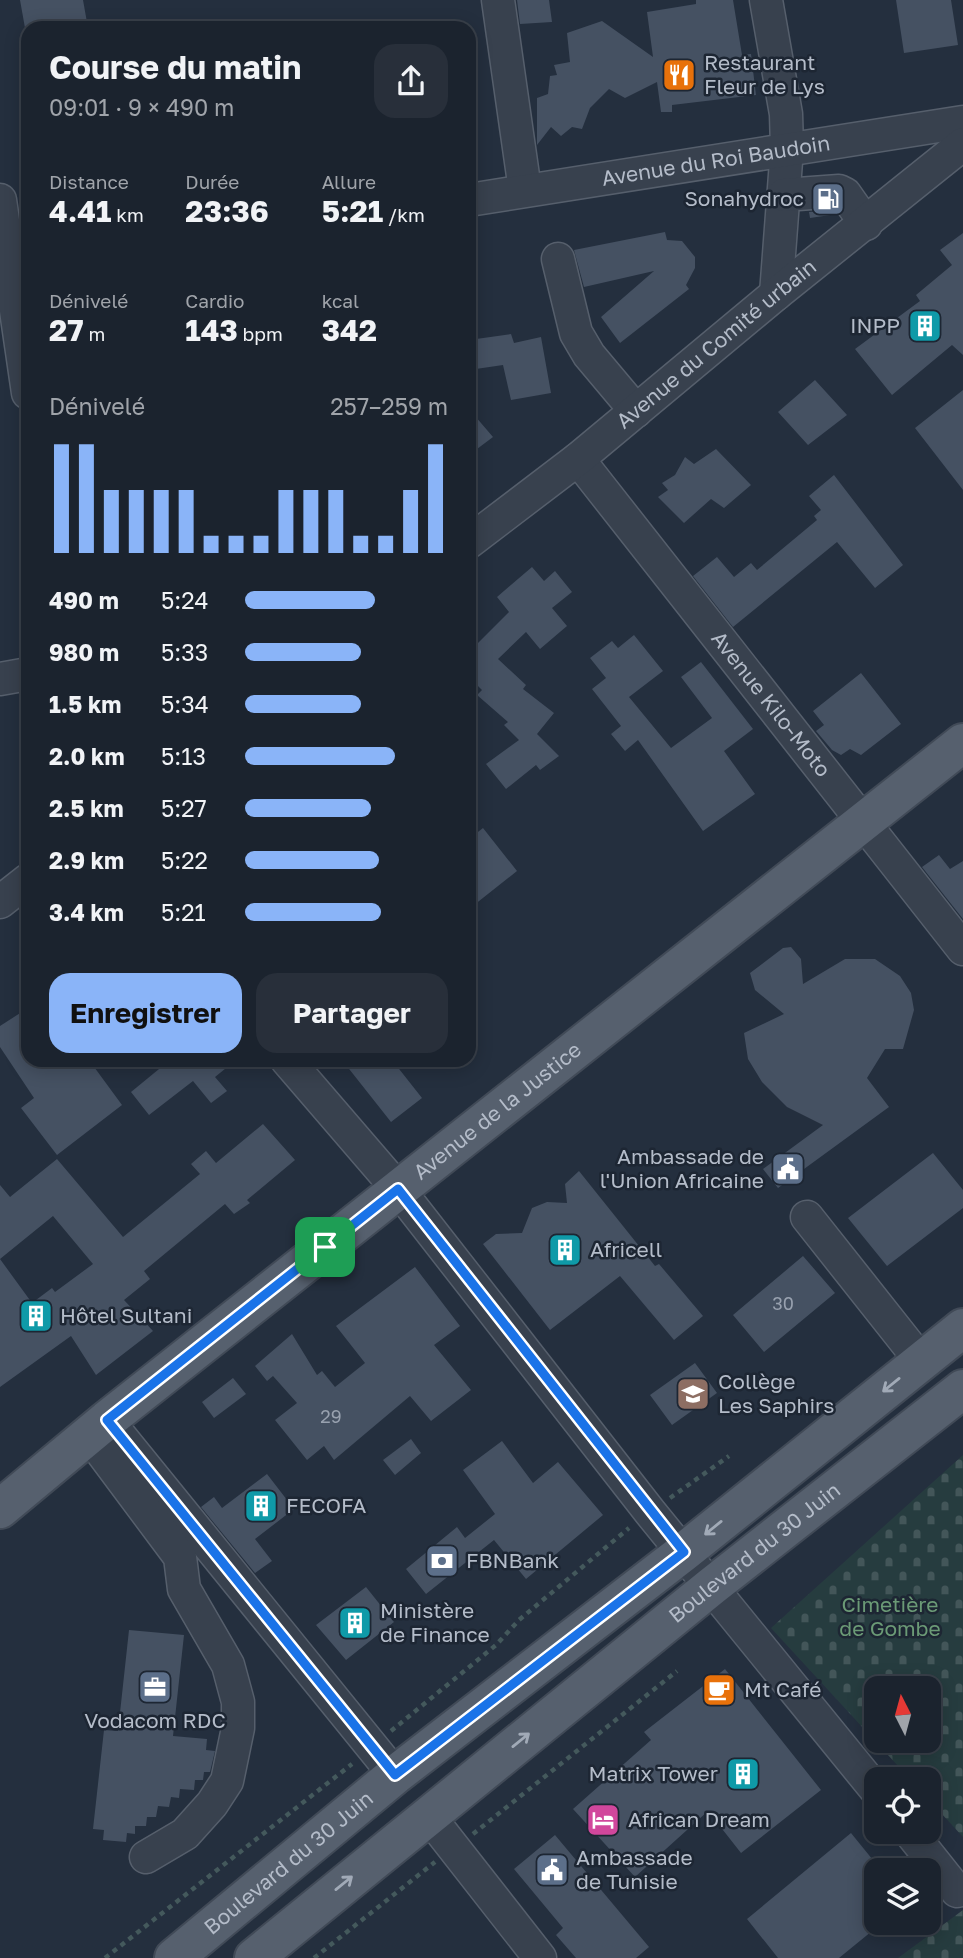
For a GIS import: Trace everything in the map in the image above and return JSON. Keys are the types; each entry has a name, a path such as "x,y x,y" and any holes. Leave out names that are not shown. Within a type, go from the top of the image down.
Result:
{"main road":[{"name":"Avenue de la Justice","path":"0,1509 98,1427 963,743"},
{"name":"Boulevard du 30 Juin","path":"176,1958 395,1775 684,1552 963,1328"},
{"name":"Boulevard du 30 Juin","path":"252,1958 712,1586 963,1389"}],"street":[{"path":"498,0 525,191"},
{"path":"766,0 786,114 788,148 776,294"},
{"name":"Avenue du Roi Baudoin","path":"476,199 963,122"},
{"name":"Avenue du Comité urbain","path":"476,537 578,459 776,294 963,145"},
{"path":"784,195 839,191 845,194 866,224"},
{"path":"0,200 21,337"},
{"path":"558,259 576,333 589,355 636,411"},
{"name":"Avenue Kilo-Moto","path":"578,459 963,949"},
{"path":"0,679 21,675"},
{"path":"0,902 21,886"},
{"path":"293,1067 398,1189 650,1511 864,1775"},
{"path":"807,1217 921,1361"},
{"path":"98,1427 395,1775"},
{"path":"98,1427 180,1557 184,1589 228,1665 238,1702 238,1728 227,1781 212,1804 185,1834 146,1857"},
{"path":"428,1815 540,1958"},
{"path":"920,1844 957,1891"}],"path":[{"path":"650,1511 729,1456"},
{"path":"467,1838 677,1671"},
{"path":"314,1958 440,1858"}],"green space":[{"name":"Cimetière de Gombe","path":"963,1455 963,1837 941,1813 941,1767 899,1767 887,1754 942,1754 942,1676 864,1676 864,1729 771,1628"},
{"path":"963,1910 963,1958 898,1958 929,1935 941,1935 941,1926"}],"building":[{"path":"20,0 83,0 87,21 24,21"},
{"path":"517,0 549,0 552,22 520,24"},
{"path":"696,0 733,0 742,55 751,54 756,95 672,105 672,112 661,112 657,82 625,98 609,89 590,108 582,129 572,127 561,136 551,127 537,145 537,98 548,94 550,76 557,75 554,65 570,62 567,33 602,21 653,57 647,12 696,4"},
{"path":"896,0 951,0 958,45 904,53"},
{"path":"834,210 837,214 810,218 809,212"},
{"path":"665,232 667,240 682,241 695,257 695,268 686,285 689,289 620,343 601,317 654,271 584,287 574,250"},
{"path":"963,233 963,355 952,345 892,395 855,349 920,301 916,295 952,265 940,250"},
{"path":"511,334 514,343 541,337 551,393 511,400 503,365 476,369 476,339"},
{"path":"815,380 847,415 808,445 778,412"},
{"path":"963,390 963,490 915,428"},
{"path":"476,417 493,437 476,450"},
{"path":"716,449 751,485 724,508 711,499 684,523 658,497 668,490 662,483 675,475 685,457 694,464"},
{"path":"834,475 903,565 875,588 837,542 733,627 693,576 717,557 734,577 751,563 757,570 817,520 814,516 821,510 809,496"},
{"path":"532,567 544,581 555,571 572,592 552,608 567,626 540,649 526,632 498,659 526,685 523,689 554,713 537,734 559,756 540,770 536,765 506,789 486,764 519,740 504,725 508,722 477,695 482,690 476,684 476,645 509,612 497,597"},
{"path":"634,635 663,671 629,697 671,748 712,718 681,677 701,662 753,729 724,751 755,794 703,831 638,740 625,751 611,734 621,726 592,689 606,678 590,658 612,641 618,648"},
{"path":"861,673 901,724 861,755 850,749 841,755 832,750 816,731 824,725 813,711"},
{"path":"483,828 517,871 476,903 476,834"},
{"path":"939,855 950,869 963,861 963,919 922,867"},
{"path":"791,947 801,959 803,984 845,959 875,959 900,976 911,993 914,1010 903,1049 885,1049 867,1078 889,1107 778,1188 763,1169 823,1125 787,1107 762,1082 748,1059 744,1033 784,1014 755,990 750,973 783,948"},
{"path":"21,1012 21,1067 94,1067 122,1105 57,1155 21,1108 34,1098 0,1047 0,1026"},
{"path":"161,1067 227,1067 215,1077 227,1091 211,1103 193,1081 149,1115 131,1092"},
{"path":"348,1067 398,1067 422,1098 391,1122"},
{"path":"263,1124 295,1160 247,1200 250,1203 234,1214 225,1204 144,1271 150,1279 124,1300 153,1331 96,1375 71,1336 0,1387 0,1259 0,1185 10,1197 57,1159 123,1237 200,1174 191,1164 206,1151 216,1163","holes":["53,1216 93,1264 55,1292 52,1288 32,1303 0,1259"]},
{"path":"933,1153 963,1190 963,1208 887,1266 848,1218"},
{"name":"Africell","path":"579,1171 655,1266 659,1264 703,1316 674,1340 620,1276 550,1330 483,1244 496,1234 522,1233 532,1208 547,1202 567,1203 565,1184"},
{"path":"803,1256 835,1293 764,1352 733,1315"},
{"path":"415,1267 460,1326 434,1345 471,1390 431,1421 410,1396 334,1460 324,1446 307,1460 275,1420 297,1403 273,1376 267,1381 255,1366 292,1334 317,1375 322,1371 335,1387 365,1363 336,1326"},
{"path":"695,1363 717,1393 672,1425 650,1395"},
{"path":"233,1378 246,1394 214,1418 202,1402"},
{"path":"411,1439 421,1453 395,1475 383,1460"},
{"path":"502,1441 533,1483 558,1462 603,1515 526,1579 494,1540 426,1594 406,1569 457,1527 465,1538 495,1514 463,1470"},
{"path":"267,1474 294,1509 255,1539 272,1561 255,1573 201,1507 214,1497 222,1508"},
{"name":"Ministère de Finance","path":"366,1587 394,1622 346,1660 316,1625"},
{"path":"129,1630 184,1635 173,1736 207,1739 206,1750 215,1751 210,1772 204,1772 203,1780 195,1780 194,1790 180,1789 179,1798 171,1797 169,1807 158,1806 156,1817 147,1817 146,1826 135,1826 135,1834 127,1833 126,1842 103,1840 104,1830 93,1829 104,1730 118,1731"},
{"name":"Matrix Tower","path":"725,1669 821,1790 741,1853 708,1811 635,1877 573,1809 651,1740 644,1732"},
{"path":"851,1833 871,1858 864,1858 864,1935 867,1935 839,1958 778,1958 747,1919"},
{"path":"555,1835 649,1947 636,1958 576,1958 556,1935 563,1928 514,1869"}],"place":[{"name":"Restaurant Fleur de Lys","path":"679,75"},
{"name":"Sonahydroc","path":"828,199"},
{"name":"INPP","path":"925,326"},
{"name":"Ambassade de l'Union Africaine","path":"788,1169"},
{"name":"Africell","path":"565,1250"},
{"name":"Hôtel Sultani","path":"36,1316"},
{"name":"Collège Les Saphirs","path":"693,1394"},
{"name":"FECOFA","path":"261,1506"},
{"name":"FBNBank","path":"442,1561"},
{"name":"Ministère de Finance","path":"355,1623"},
{"name":"Vodacom RDC","path":"155,1687"},
{"name":"Mt Café","path":"719,1690"},
{"name":"Matrix Tower","path":"743,1774"},
{"name":"African Dream","path":"603,1820"},
{"name":"Ambassade de Tunisie","path":"552,1870"}],"route":[{"path":"398,1189 684,1552 395,1775 107,1420 325,1247 398,1189"}]}
